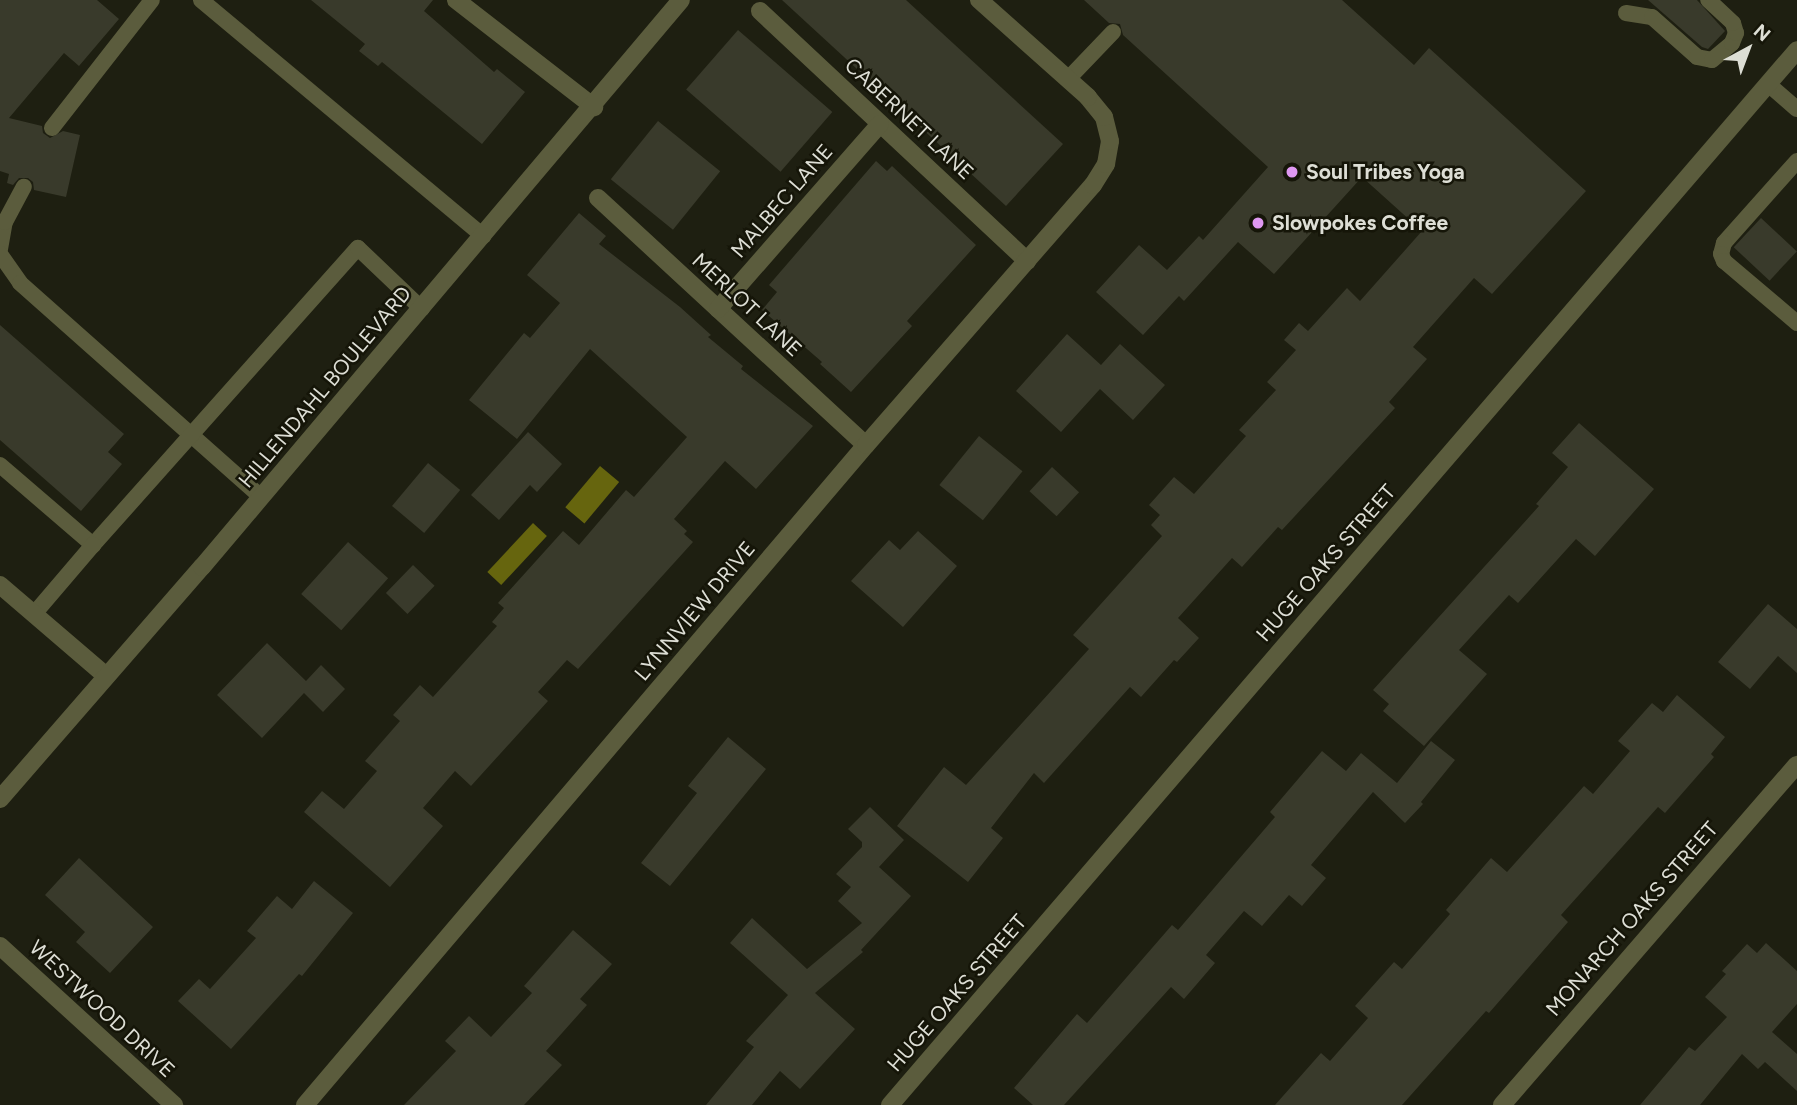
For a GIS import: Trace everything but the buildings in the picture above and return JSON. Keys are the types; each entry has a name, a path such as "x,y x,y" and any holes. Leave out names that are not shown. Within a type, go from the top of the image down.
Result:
{"street":[{"name":"HILLENDAHL BOULEVARD","path":"0,799 422,309 681,0"},
{"path":"979,0 1068,79"},
{"path":"466,3 594,107"},
{"name":"CABERNET LANE","path":"760,11 1027,261"},
{"name":"HUGE OAKS STREET","path":"890,1105 1797,50"},
{"name":"LYNNVIEW DRIVE","path":"304,1105 866,445 1093,185 1106,164 1110,141 1104,117 1068,79"},
{"name":"MALBEC LANE","path":"718,309 880,124"},
{"name":"MERLOT LANE","path":"597,198 866,445"},
{"path":"0,585 106,676"},
{"name":"MONARCH OAKS STREET","path":"1502,1105 1797,765"},
{"name":"WESTWOOD DRIVE","path":"0,946 174,1105"}],"lane":[{"path":"51,128 152,0"},
{"path":"201,0 483,236"},
{"path":"1626,13 1652,17 1697,57 1712,60 1732,43 1735,33 1733,23 1708,0"},
{"path":"1068,79 1113,32"},
{"path":"1768,84 1797,109"},
{"path":"1797,161 1724,243 1721,254 1724,261 1797,323"},
{"path":"24,187 5,222 0,251 20,283 261,497"},
{"path":"34,614 190,433 358,248 422,309"},
{"path":"0,465 93,545"}],"shaded area":[{"path":"600,466 619,482 584,523 565,507"},
{"path":"533,523 547,536 501,585 487,572"}],"place":[{"name":"Soul Tribes Yoga","path":"1292,172"},
{"name":"Slowpokes Coffee","path":"1258,223"}]}
